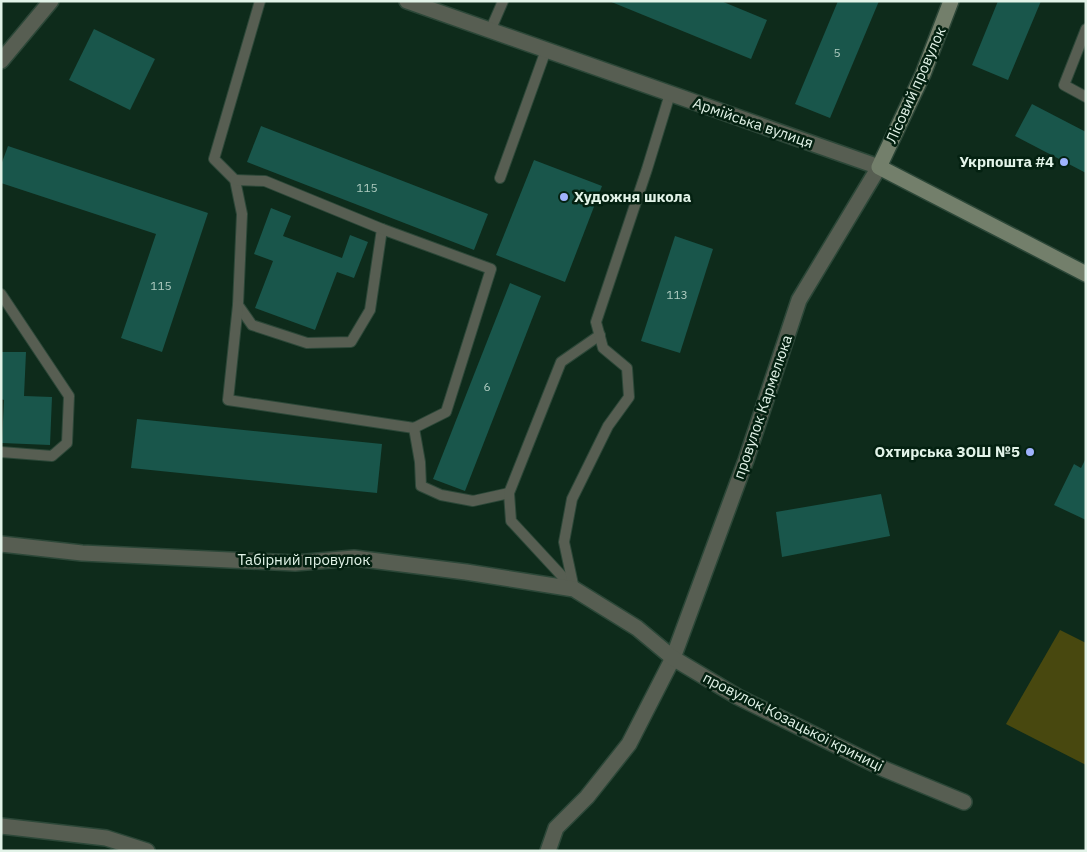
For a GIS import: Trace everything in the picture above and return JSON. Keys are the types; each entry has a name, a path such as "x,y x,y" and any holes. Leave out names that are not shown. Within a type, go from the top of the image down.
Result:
{"street":[{"path":"1,61 51,1"},
{"name":"Армійська вулиця","path":"407,1 878,168 1086,274"},
{"name":"Лісовий провулок","path":"878,168 923,74 951,1"},
{"name":"провулок Кармелюка","path":"673,658 746,460 799,300 878,168"},
{"name":"Табірний провулок","path":"1,544 82,553 296,563 354,558 466,572 574,589 637,628 673,658"},
{"path":"548,851 556,828 587,797 629,744 673,658"},
{"name":"провулок Козацької криниці","path":"673,658 738,697 884,769 964,802"},
{"path":"1,826 106,838 148,851"}],"lane":[{"path":"235,180 265,181 382,229 491,269 446,412 414,428 228,400 238,305 242,214 235,180 214,159 260,1"},
{"path":"490,31 503,1"},
{"path":"1086,29 1064,85 1086,97"},
{"path":"500,178 546,50"},
{"path":"574,589 564,542 572,499 608,426 629,397 627,368 603,348 596,322 648,169 670,94"},
{"path":"238,305 252,325 307,343 351,342 370,310 382,229"},
{"path":"1,294 69,396 67,443 52,456 1,452"},
{"path":"574,589 511,521 509,493 561,362 600,335"},
{"path":"414,428 420,462 421,486 441,495 473,501 509,493"}],"shaded area":[{"path":"1060,630 1086,643 1086,765 1006,724"}],"building":[{"path":"609,1 721,1 767,20 751,59"},
{"path":"838,1 879,1 830,118 795,104"},
{"path":"998,1 1041,1 1008,80 972,65"},
{"path":"94,29 155,59 130,110 69,80"},
{"path":"1032,104 1086,132 1086,173 1015,136"},
{"path":"261,126 488,214 474,250 247,162"},
{"path":"8,146 208,213 162,352 121,338 156,234 1,183 1,165"},
{"path":"534,160 602,186 565,282 496,255"},
{"path":"271,208 291,216 283,236 342,258 350,235 368,242 354,278 337,272 315,330 255,308 273,261 254,254"},
{"path":"675,236 713,249 680,353 641,341"},
{"path":"510,283 541,296 465,491 433,479"},
{"path":"1,352 26,352 24,396 52,397 50,445 2,443 4,400 1,399"},
{"path":"137,419 382,444 377,493 131,468"},
{"path":"1086,458 1086,520 1054,505 1074,464 1081,468"},
{"path":"881,494 890,536 782,557 776,512"}],"place":[{"name":"Укрпошта #4","path":"1064,162"},
{"name":"Художня школа","path":"564,197"},
{"name":"Охтирська ЗОШ №5","path":"1030,452"}]}
